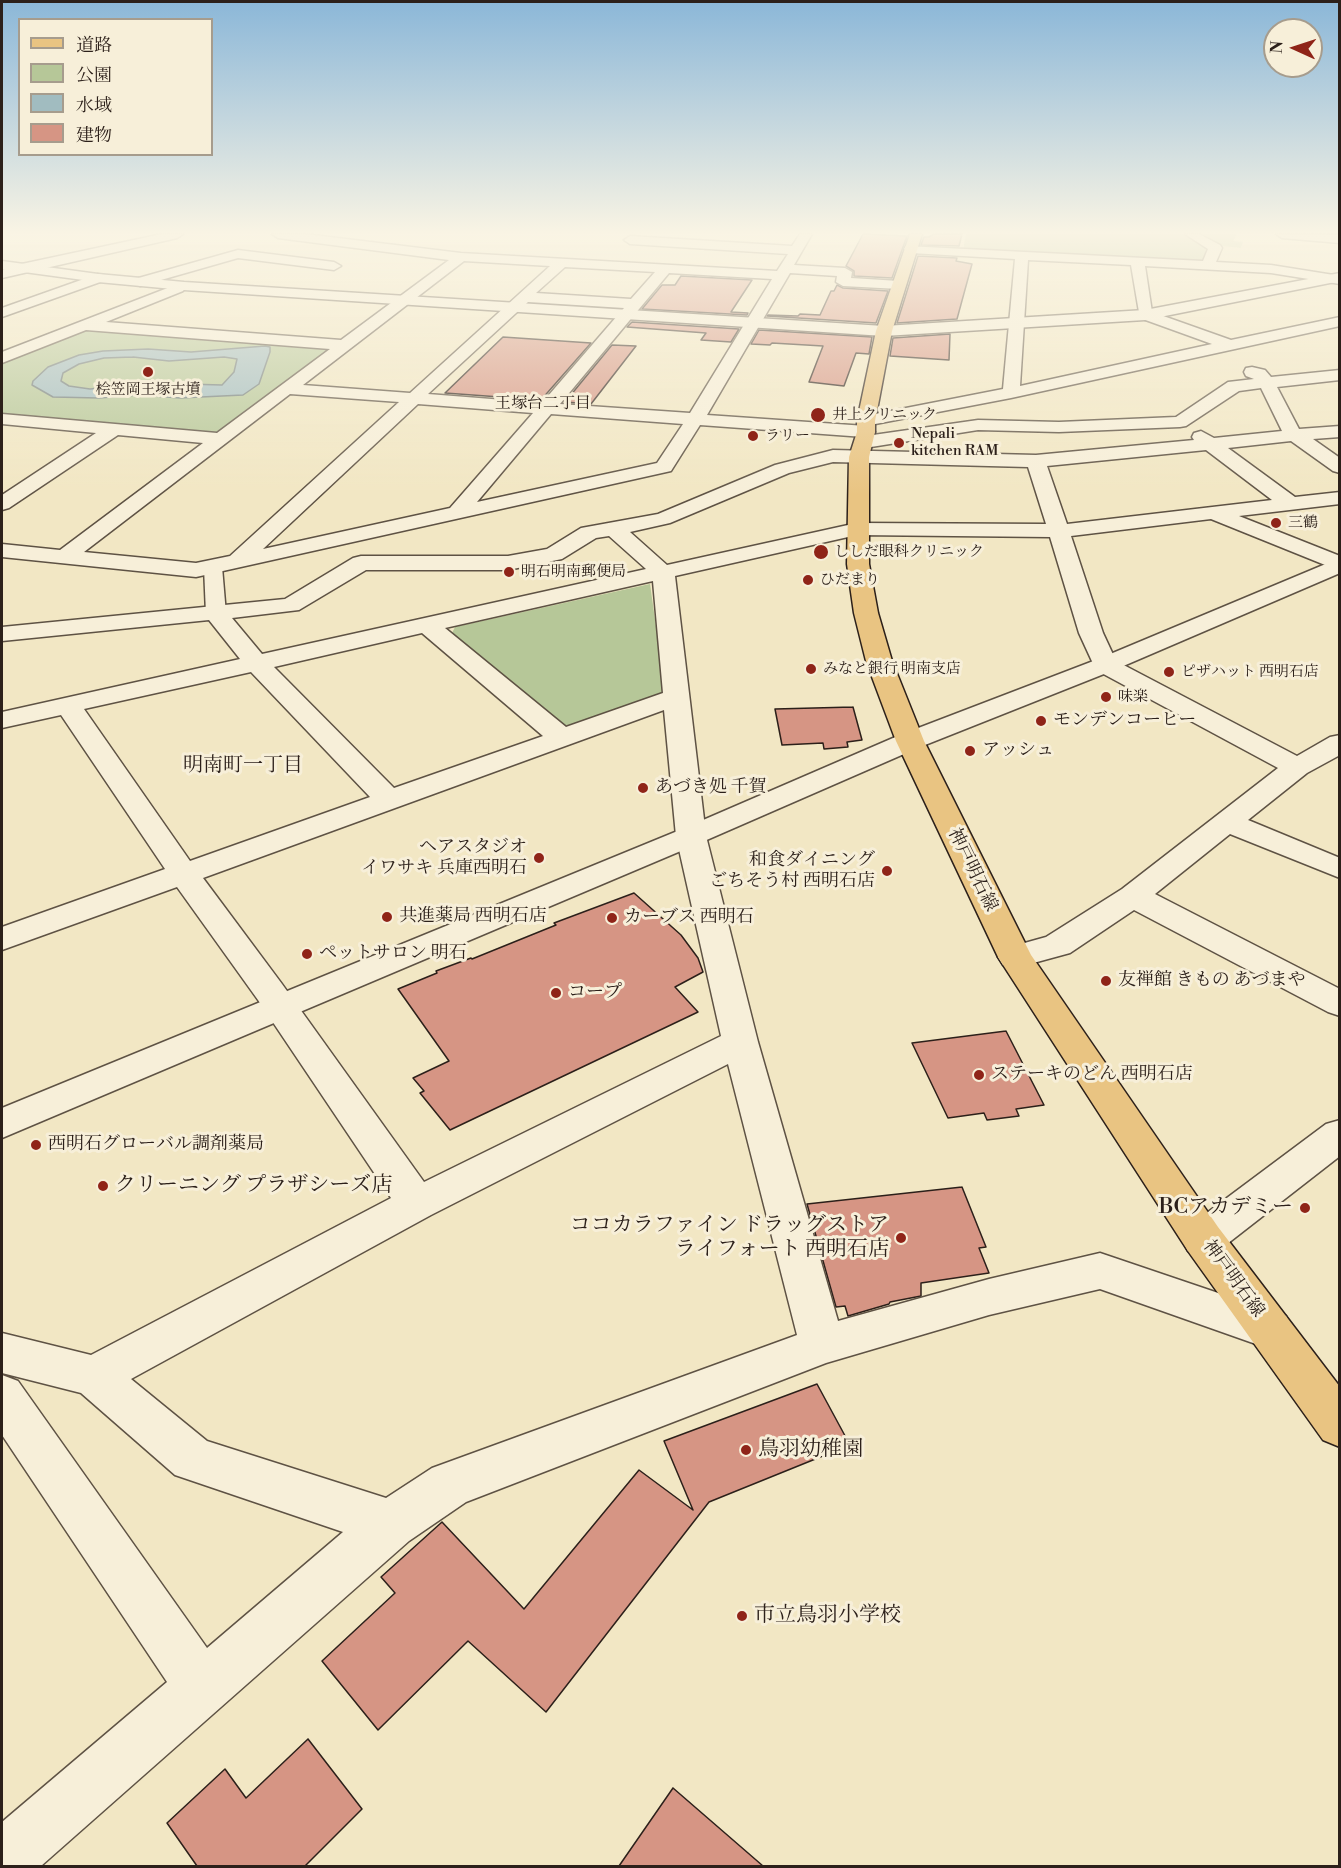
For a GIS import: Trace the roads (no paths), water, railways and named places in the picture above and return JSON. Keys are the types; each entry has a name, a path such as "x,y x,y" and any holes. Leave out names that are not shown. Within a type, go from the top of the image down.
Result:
{"main road":[{"name":"神戸明石線","path":"887,321 864,438 857,530 858,564 866,613 879,662 910,741 1015,957 1203,1239 1340,1425"}],"street":[{"path":"4,355 95,321"},
{"path":"63,558 377,321"},
{"path":"236,562 500,321"},
{"path":"457,513 619,321"},
{"path":"735,321 884,331 1056,321"},
{"path":"1162,321 1229,345"},
{"path":"2,634 291,605 361,563 508,563 554,554 589,532 663,519 782,469 833,456 864,438 1011,393 1339,321"},
{"path":"2,551 196,570 664,467 753,323"},
{"path":"1011,393 1015,324"},
{"path":"83,326 346,345"},
{"path":"1197,351 1259,374 1268,383 1294,435 1340,467"},
{"path":"864,438 978,425 1059,427 1180,422 1234,386 1340,375"},
{"path":"289,389 694,421 864,438 1036,461 1340,431"},
{"path":"4,421 222,439"},
{"path":"1180,422 1291,504"},
{"path":"2,504 115,429"},
{"path":"117,450 144,432"},
{"path":"68,460 99,462"},
{"path":"1036,461 1091,633 1105,665 1297,767"},
{"path":"2,720 857,530 1059,531 1340,498"},
{"path":"1216,514 1340,565"},
{"path":"613,528 663,573 691,836 740,1042 822,1345"},
{"path":"2,1125 691,836 910,741 1105,665 1340,565"},
{"path":"213,567 216,614 256,663 389,800"},
{"path":"428,626 562,738"},
{"path":"2,939 676,697"},
{"path":"68,705 183,873 281,1007 417,1204"},
{"path":"1015,957 1058,945 1133,896 1297,767 1340,742"},
{"path":"1227,822 1340,869"},
{"path":"1133,896 1340,1004"},
{"path":"94,1376 417,1204 740,1042"},
{"path":"1203,1239 1340,1134"},
{"path":"2,1861 391,1524 449,1485 822,1345 989,1297 1100,1271 1270,1330"},
{"path":"2,1353 94,1376 192,1459 391,1524"},
{"path":"2,1396 202,1688"}],"water":[{"path":"270,347 259,384 243,395 180,398 139,395 99,398 53,397 32,385 33,381 48,367 79,355 103,351 148,349 191,352","holes":["133,357 169,361 224,357 237,359 234,372 222,385 150,383 90,389 69,386 61,381 63,373 79,364 104,358"]}],"place":[{"name":"桧笠岡王塚古墳","path":"148,372"},
{"name":"井上クリニック","path":"818,415"},
{"name":"ラリー","path":"753,436"},
{"name":"Nepali kitchen RAM","path":"899,443"},
{"name":"三鶴","path":"1276,523"},
{"name":"ししだ眼科クリニック","path":"821,552"},
{"name":"明石明南郵便局","path":"509,572"},
{"name":"ひだまり","path":"808,580"},
{"name":"みなと銀行 明南支店","path":"811,669"},
{"name":"ピザハット 西明石店","path":"1169,672"},
{"name":"味楽","path":"1106,697"},
{"name":"モンデンコーヒー","path":"1041,721"},
{"name":"アッシュ","path":"970,751"},
{"name":"あづき処 千賀","path":"643,788"},
{"name":"ヘアスタジオ イワサキ 兵庫西明石","path":"539,858"},
{"name":"和食ダイニング ごちそう村 西明石店","path":"887,871"},
{"name":"共進薬局 西明石店","path":"387,917"},
{"name":"カーブス 西明石","path":"612,918"},
{"name":"ペットサロン 明石","path":"307,954"},
{"name":"友禅館 きもの あづまや","path":"1106,981"},
{"name":"コープ","path":"556,993"},
{"name":"ステーキのどん 西明石店","path":"979,1075"},
{"name":"西明石グローバル調剤薬局","path":"36,1145"},
{"name":"クリーニング プラザシーズ店","path":"103,1186"},
{"name":"BCアカデミー","path":"1305,1208"},
{"name":"ココカラファイン ドラッグストア ライフォート 西明石店","path":"901,1238"},
{"name":"鳥羽幼稚園","path":"746,1450"},
{"name":"市立鳥羽小学校","path":"742,1616"}],"district":[{"name":"王塚台二丁目","path":"543,404"},
{"name":"明南町一丁目","path":"243,766"}]}
